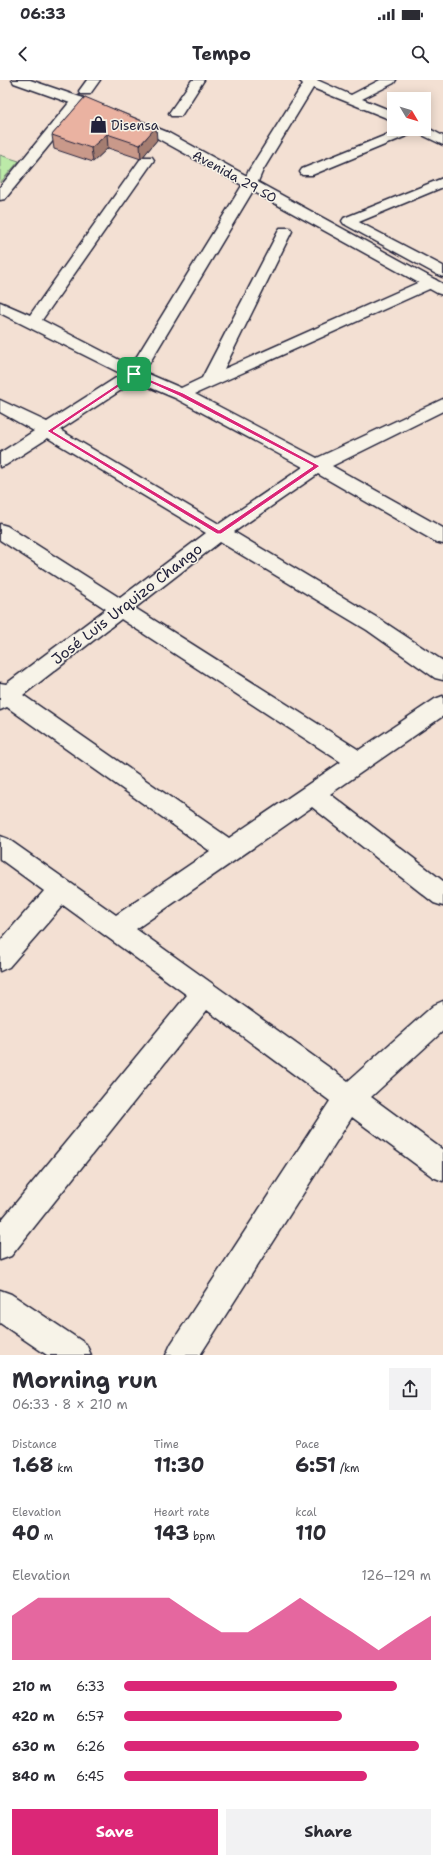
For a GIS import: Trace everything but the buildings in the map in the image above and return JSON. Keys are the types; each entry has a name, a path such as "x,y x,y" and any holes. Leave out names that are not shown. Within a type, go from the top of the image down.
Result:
{"street":[{"name":"Avenida 29 SO","path":"18,80 82,96 168,125 222,153"},
{"name":"Avenida 29 SO","path":"54,80 82,96 162,135 258,177 436,287"},
{"path":"0,196 94,80"},
{"path":"176,112 198,80"},
{"path":"0,461 50,431 134,374 258,177 308,80 387,114"},
{"path":"353,99 390,80"},
{"path":"307,172 396,136"},
{"path":"34,322 147,160"},
{"name":"Avenida 29 SO","path":"242,163 258,177"},
{"path":"349,222 443,182"},
{"path":"336,214 443,272"},
{"path":"208,383 285,231"},
{"path":"181,394 436,287"},
{"path":"0,307 34,322 134,374 181,394 317,466 443,537"},
{"name":"José Luis Urquizo Chango","path":"2,696 219,533 317,466 443,404"},
{"path":"0,405 50,431 374,625 443,672"},
{"path":"0,531 359,762"},
{"path":"2,696 229,851"},
{"path":"115,929 443,705"},
{"path":"313,794 443,895"},
{"path":"0,846 205,993 443,1167"},
{"path":"0,959 61,890"},
{"path":"0,1246 205,993"},
{"path":"182,1355 348,1099 443,1014"},
{"path":"0,1305 75,1355"}],"green space":[{"path":"0,155 19,161 0,183"}],"place":[{"name":"Disensa","path":"98,125"}],"route":[{"path":"134,374 181,394 317,466 219,533 50,431 134,374"}]}
